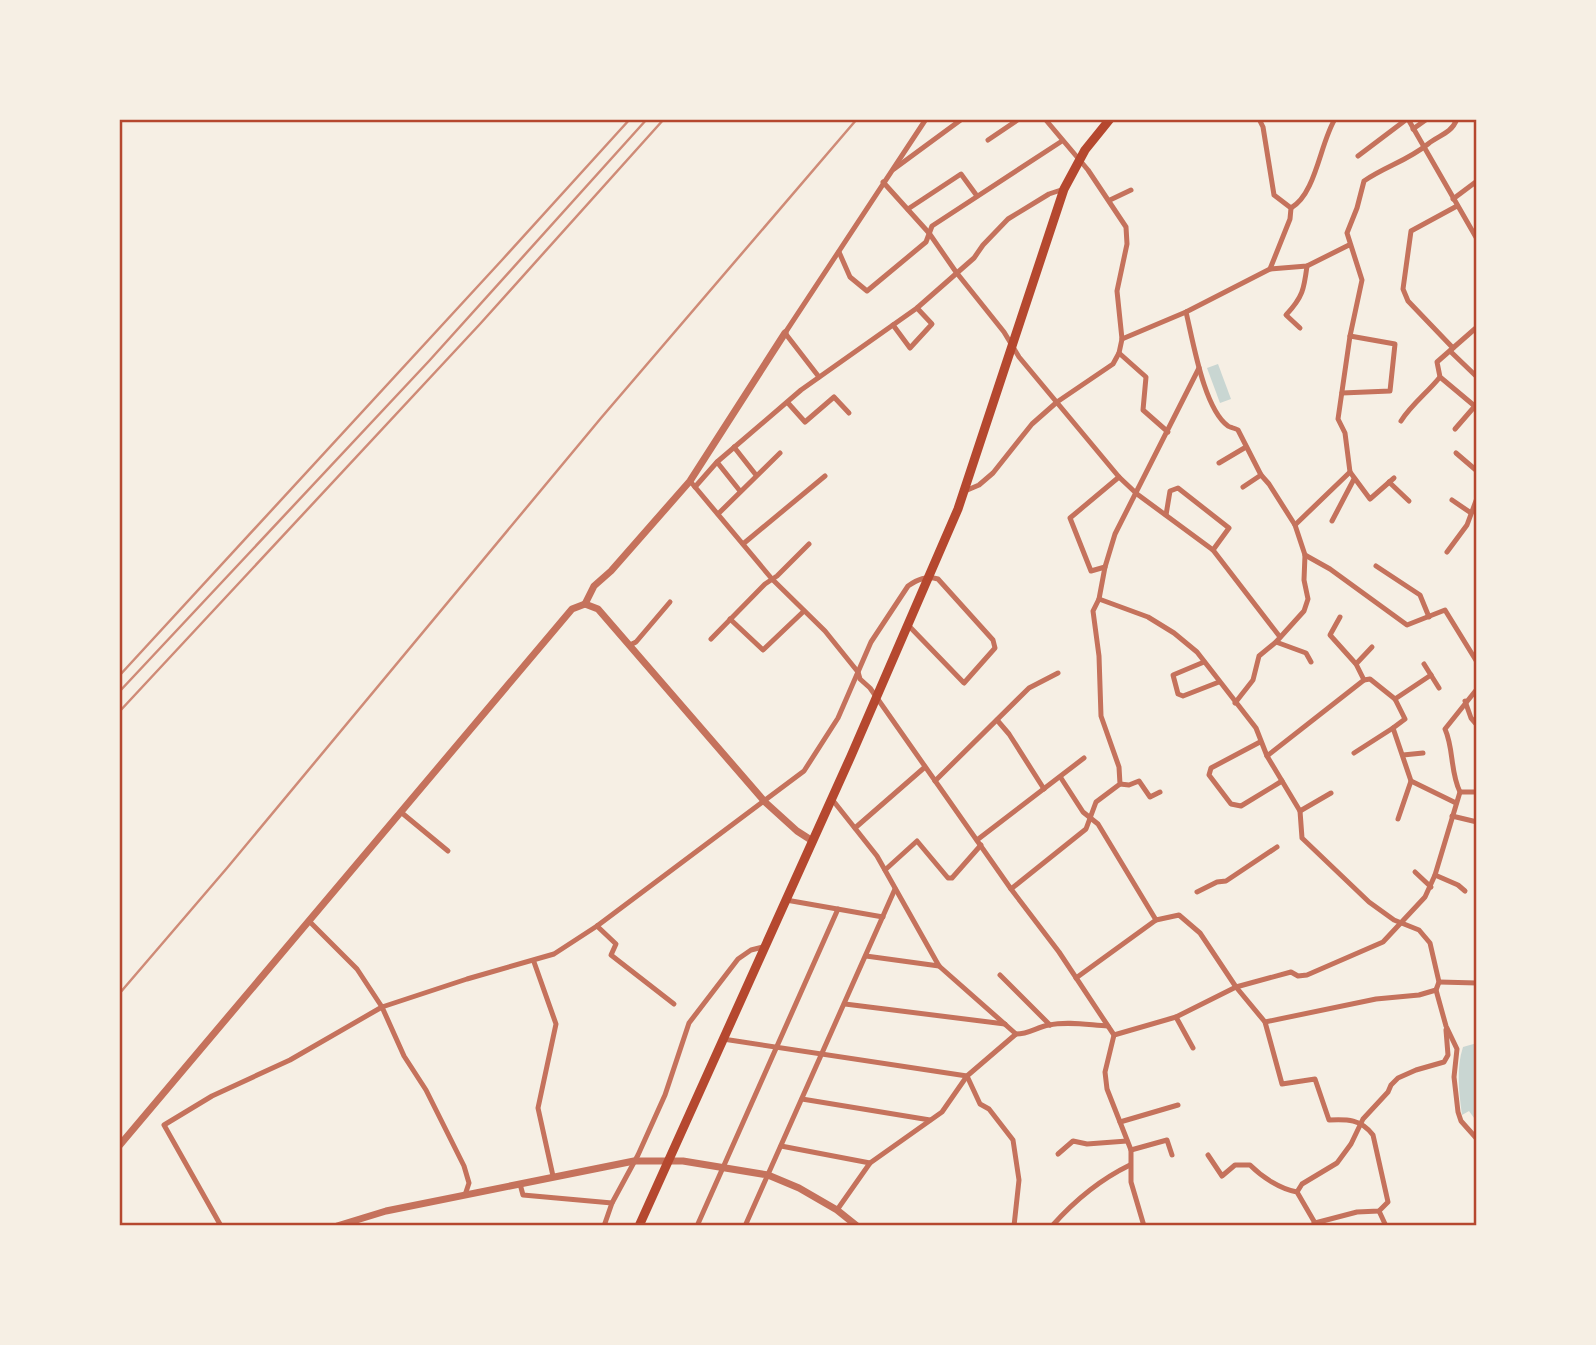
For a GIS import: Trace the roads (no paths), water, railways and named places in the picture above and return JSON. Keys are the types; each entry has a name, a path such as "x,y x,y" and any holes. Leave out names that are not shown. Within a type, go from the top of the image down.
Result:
{"main road":[{"path":"639,1226 929,577 964,491 1064,189 1079,159 1110,119"}],"street":[{"path":"692,484 785,333 926,119"},
{"path":"890,171 962,119"},
{"path":"988,140 1019,119"},
{"path":"964,491 979,485 993,473 1032,424 1057,402 1113,364 1119,353 1122,339 1118,290 1127,244 1126,227 1110,200 1045,119"},
{"path":"1259,119 1263,127 1274,195 1292,208"},
{"path":"1270,269 1292,208 1299,204 1313,176 1327,132 1335,119"},
{"path":"1358,156 1408,119 1477,239"},
{"path":"1413,129 1427,119"},
{"path":"1409,501 1392,480 1370,499 1350,472 1345,433 1338,419 1350,337 1362,280 1346,233 1357,208 1364,181 1424,149 1449,132 1457,119"},
{"path":"839,252 850,277 867,291 926,242 932,226 1062,141"},
{"path":"908,209 961,174 977,196"},
{"path":"1453,199 1477,181"},
{"path":"883,182 929,233 1004,332 1019,357 1119,477 1137,494 1213,550 1278,640 1306,653 1311,662"},
{"path":"585,604 594,586 692,484 734,447 818,377 917,308 974,258 1008,219 1049,194 1064,189"},
{"path":"1110,200 1131,190"},
{"path":"1457,206 1411,232 1403,289 1408,301 1477,377"},
{"path":"1122,339 1186,312 1270,269 1307,266 1349,245"},
{"path":"1300,328 1286,315 1298,303 1304,290 1307,266"},
{"path":"893,325 910,348 932,324 917,308"},
{"path":"1186,312 1199,368 1213,408 1228,427 1238,430 1261,475 1294,525 1305,555 1304,580 1308,599 1304,611 1278,640 1259,656 1253,680 1235,704"},
{"path":"1455,429 1476,407 1440,377 1437,362 1477,327"},
{"path":"785,333 818,377"},
{"path":"1342,393 1390,391 1395,344 1350,337"},
{"path":"1119,353 1146,377 1143,410 1168,432"},
{"path":"1120,783 1119,767 1101,716 1093,611 1099,599 1115,534 1199,368"},
{"path":"1401,421 1409,407 1420,401 1440,377"},
{"path":"788,403 804,422 834,397 849,413"},
{"path":"734,447 756,475"},
{"path":"1219,463 1246,447"},
{"path":"718,514 780,453"},
{"path":"1456,453 1477,471"},
{"path":"717,462 740,491"},
{"path":"1294,525 1350,472"},
{"path":"1243,487 1261,475"},
{"path":"743,544 825,476"},
{"path":"1105,566 1091,570 1070,518 1119,477"},
{"path":"1332,522 1353,479"},
{"path":"692,484 772,579 825,631 858,671 860,679 875,696 1114,1035 1105,1072 1107,1089 1131,1150 1131,1182 1144,1226"},
{"path":"1166,515 1170,491 1178,488 1229,528 1213,550"},
{"path":"1447,552 1467,524 1477,498"},
{"path":"1452,500 1471,513"},
{"path":"711,639 809,544"},
{"path":"1305,555 1330,569 1407,625 1445,610 1477,662"},
{"path":"1376,566 1420,595 1429,617"},
{"path":"220,1226 164,1125 212,1096 290,1060 382,1007 467,979 534,962 554,954 597,926 804,771 838,718 870,642 908,586 929,577 938,579 993,640 995,648 964,683 908,625"},
{"path":"1099,599 1157,622 1197,652 1256,728 1259,742 1300,811 1302,838 1369,902 1394,920 1419,930 1433,943 1439,982 1436,990 1448,1045 1444,1062 1398,1078 1361,1124 1337,1163 1302,1184 1297,1192"},
{"path":"631,645 670,602"},
{"path":"119,1146 572,609 585,604 598,609 765,802 811,841"},
{"path":"730,619 763,650 804,611"},
{"path":"1340,617 1330,635 1356,664 1364,680"},
{"path":"1356,664 1371,649 1362,643"},
{"path":"1204,662 1173,675 1178,694 1183,696 1219,682"},
{"path":"1424,664 1439,688"},
{"path":"935,781 1029,688 1058,673"},
{"path":"1395,699 1431,675"},
{"path":"1267,756 1364,680 1370,679 1395,699 1405,719 1354,753"},
{"path":"1114,1035 1175,1017 1236,987 1291,972 1298,976 1307,975 1377,946 1389,937 1431,887 1460,792 1445,729 1465,701 1477,690"},
{"path":"1465,701 1471,718 1477,725"},
{"path":"997,720 1044,789"},
{"path":"1392,728 1411,781 1398,819"},
{"path":"1259,742 1211,768 1209,775 1231,804 1241,806 1282,781"},
{"path":"1403,755 1423,753"},
{"path":"885,870 917,841 948,878 952,878 979,842 1084,758"},
{"path":"855,828 925,767"},
{"path":"1061,778 1083,812 1098,824 1156,920"},
{"path":"1120,783 1129,785 1139,781 1150,797 1160,792"},
{"path":"1411,781 1456,803"},
{"path":"1011,889 1086,829 1097,802 1120,783"},
{"path":"1460,792 1477,792"},
{"path":"1300,811 1331,793"},
{"path":"831,798 877,856 939,966 1016,1034"},
{"path":"402,813 448,851"},
{"path":"1452,816 1477,822"},
{"path":"430,848 436,841"},
{"path":"1197,892 1217,882 1226,881 1277,847"},
{"path":"1415,872 1431,887"},
{"path":"1435,875 1465,891"},
{"path":"745,1226 895,889"},
{"path":"786,900 883,917"},
{"path":"696,1226 838,909"},
{"path":"1076,978 1156,920 1179,915 1200,933 1236,987 1265,1022 1282,1084 1315,1079 1329,1120 1348,1119 1367,1127 1376,1145 1388,1202 1379,1211 1357,1212 1313,1224 1297,1192"},
{"path":"309,921 357,969 382,1007 404,1056 426,1090 464,1166 469,1184 465,1195"},
{"path":"597,926 616,944 611,955 674,1004"},
{"path":"604,1226 612,1203 664,1095 689,1023 738,959 751,950 763,947"},
{"path":"866,956 939,966"},
{"path":"534,962 556,1024 538,1108 553,1176"},
{"path":"1000,975 1050,1025"},
{"path":"1439,982 1477,983"},
{"path":"1265,1022 1376,999 1419,995 1436,990"},
{"path":"845,1004 1005,1024"},
{"path":"1175,1017 1193,1048"},
{"path":"837,1210 870,1163 942,1112 967,1076 1016,1034 1027,1034 1050,1025 1108,1026"},
{"path":"1446,1026 1457,1049 1454,1077 1458,1112 1461,1121 1477,1139"},
{"path":"723,1040 967,1076"},
{"path":"967,1076 980,1104 989,1109 1013,1140 1019,1180 1014,1226"},
{"path":"802,1099 930,1120"},
{"path":"1120,1122 1178,1105"},
{"path":"1068,1134 1073,1141 1087,1144 1127,1141"},
{"path":"1131,1150 1167,1140 1172,1156"},
{"path":"1058,1154 1073,1141"},
{"path":"781,1146 870,1163"},
{"path":"1208,1155 1222,1176 1235,1165 1250,1165 1260,1175 1297,1192"},
{"path":"337,1226 386,1211 634,1161 683,1161 768,1175 799,1188 837,1210 857,1226"},
{"path":"1052,1226 1072,1204 1106,1176 1130,1165"},
{"path":"520,1184 523,1195 612,1203"},
{"path":"1379,1211 1386,1226"}],"railway":[{"path":"119,676 630,119"},
{"path":"119,692 429,361 647,119"},
{"path":"119,712 480,324 664,119"},
{"path":"119,994 601,418 857,119"}]}
